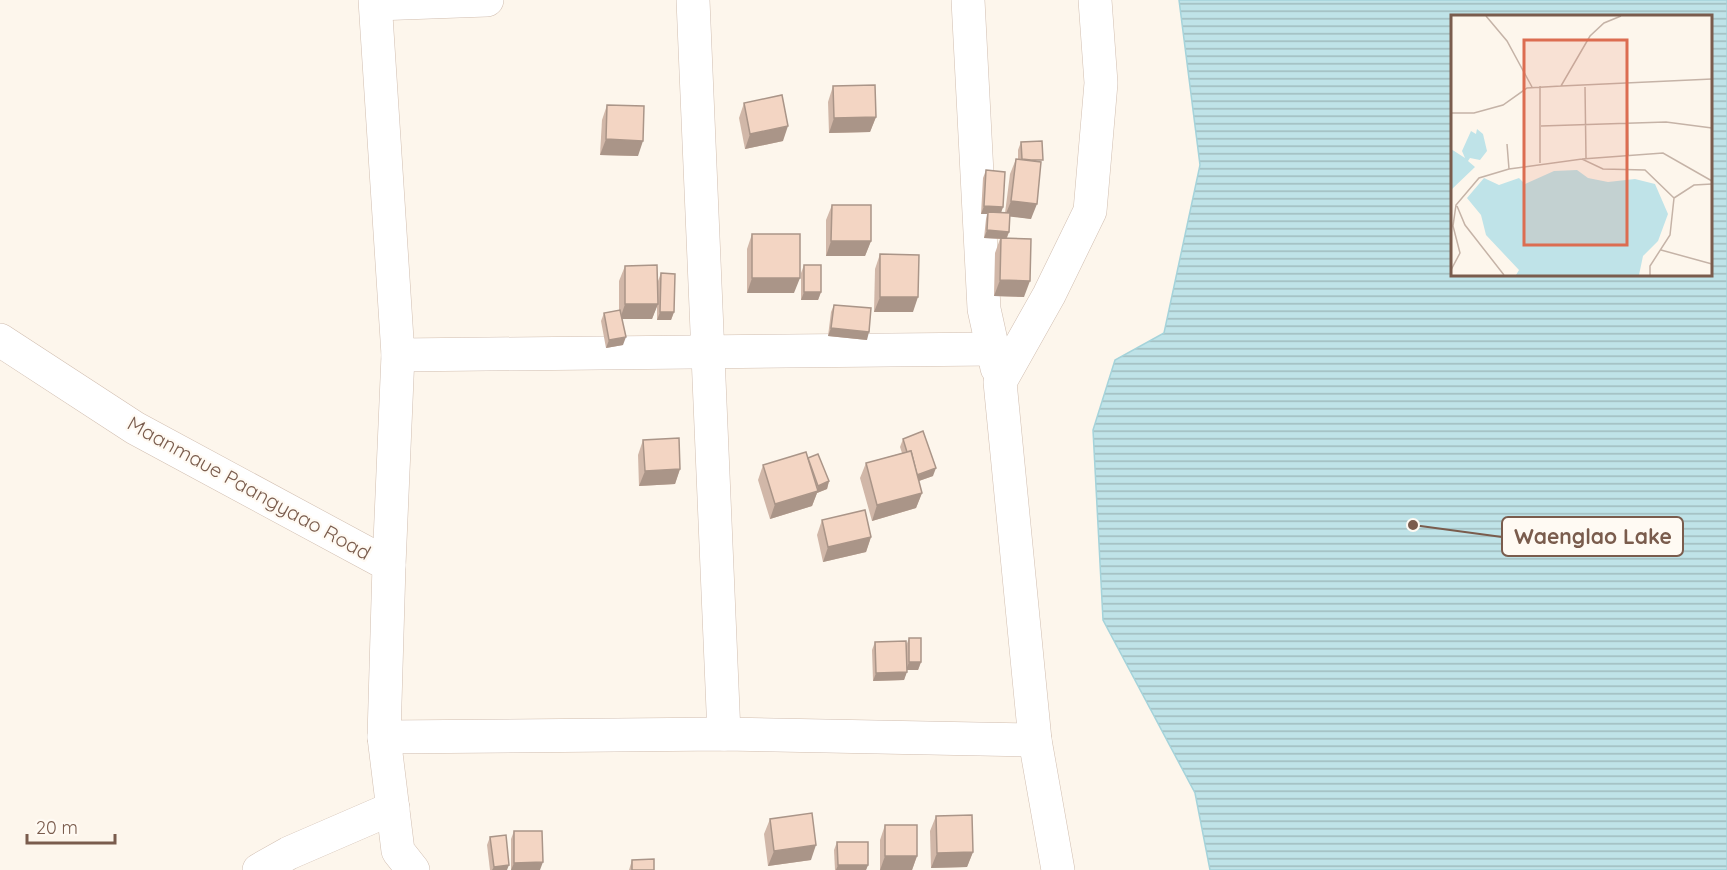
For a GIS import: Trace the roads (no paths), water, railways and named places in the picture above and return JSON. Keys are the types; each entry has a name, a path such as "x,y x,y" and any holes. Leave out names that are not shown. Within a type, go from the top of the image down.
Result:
{"street":[{"path":"389,565 398,355 375,2 488,0"},
{"path":"693,0 724,734"},
{"path":"968,0 984,309 1000,382 1035,740 1058,870"},
{"path":"1000,382 1049,295 1090,211 1101,83 1095,0"},
{"name":"Maanmaue Paangyaao Road","path":"0,340 135,428 389,565 384,737 399,851 413,870"},
{"path":"398,355 993,349"},
{"path":"384,737 724,734 1035,740"},
{"path":"259,870 289,853 393,808"}],"water":[{"path":"1179,0 1727,0 1727,870 1210,870 1195,793 1103,620 1093,430 1115,360 1164,333 1200,165"}],"place":[{"name":"Waenglao Lake","path":"1413,525"}]}
